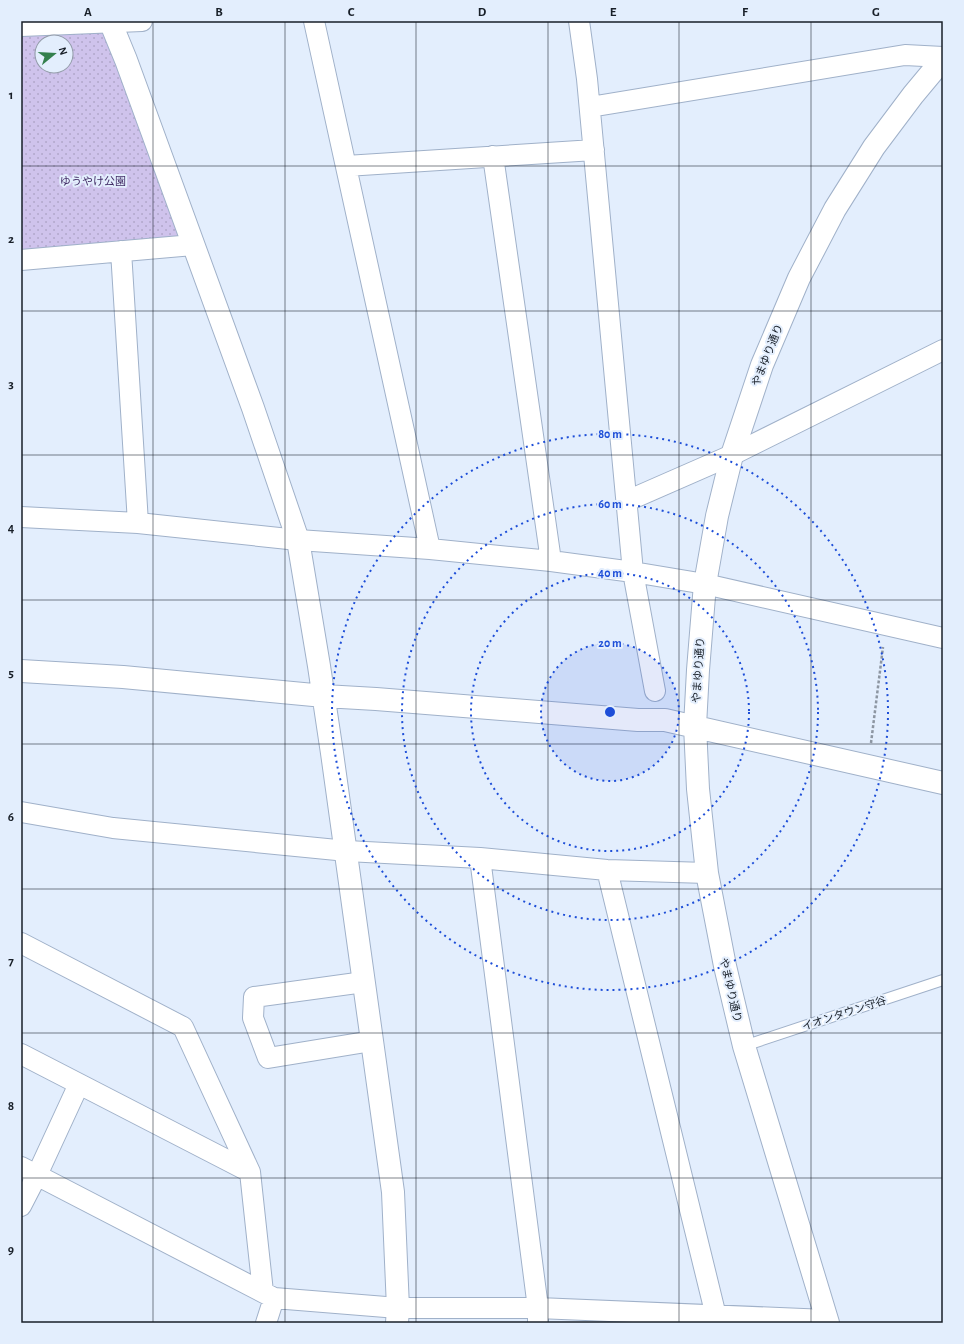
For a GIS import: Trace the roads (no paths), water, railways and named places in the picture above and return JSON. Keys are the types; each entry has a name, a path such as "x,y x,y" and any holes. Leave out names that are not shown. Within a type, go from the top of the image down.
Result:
{"street":[{"path":"21,26 142,21"},
{"path":"314,21 430,549"},
{"path":"579,21 590,107 633,572 655,691"},
{"path":"110,22 126,60 253,408 298,540 324,696 347,851 392,1192 397,1316"},
{"path":"590,107 905,55 943,58"},
{"name":"やまゆり通り","path":"827,1322 744,1046 725,966 707,874 698,789 695,726 705,584 717,516 732,455 745,412 762,364 799,278 835,209 874,147 943,58"},
{"path":"346,166 594,150"},
{"path":"493,156 551,561"},
{"path":"21,260 193,245"},
{"path":"122,251 138,523"},
{"path":"627,501 732,455 943,350"},
{"path":"21,517 138,523 298,540 430,549 551,561 633,572 705,584 943,638"},
{"path":"21,670 123,677 324,696 384,699 638,720 665,720 943,783"},
{"path":"21,812 113,828 347,851 480,858 608,870 707,874"},
{"path":"480,858 538,1316"},
{"path":"608,870 716,1316"},
{"path":"21,943 183,1027 250,1172 268,1295 266,1323"},
{"path":"364,982 254,997 252,1018 268,1058 372,1041"},
{"path":"21,1054 250,1172"},
{"path":"21,1206 29,1171 79,1084"},
{"path":"29,1171 268,1295 397,1316 716,1316 827,1322"}],"lane":[{"name":"イオンタウン守谷","path":"744,1046 943,980"}],"park label":[{"name":"ゆうやけ公園","path":"93,181"}]}
